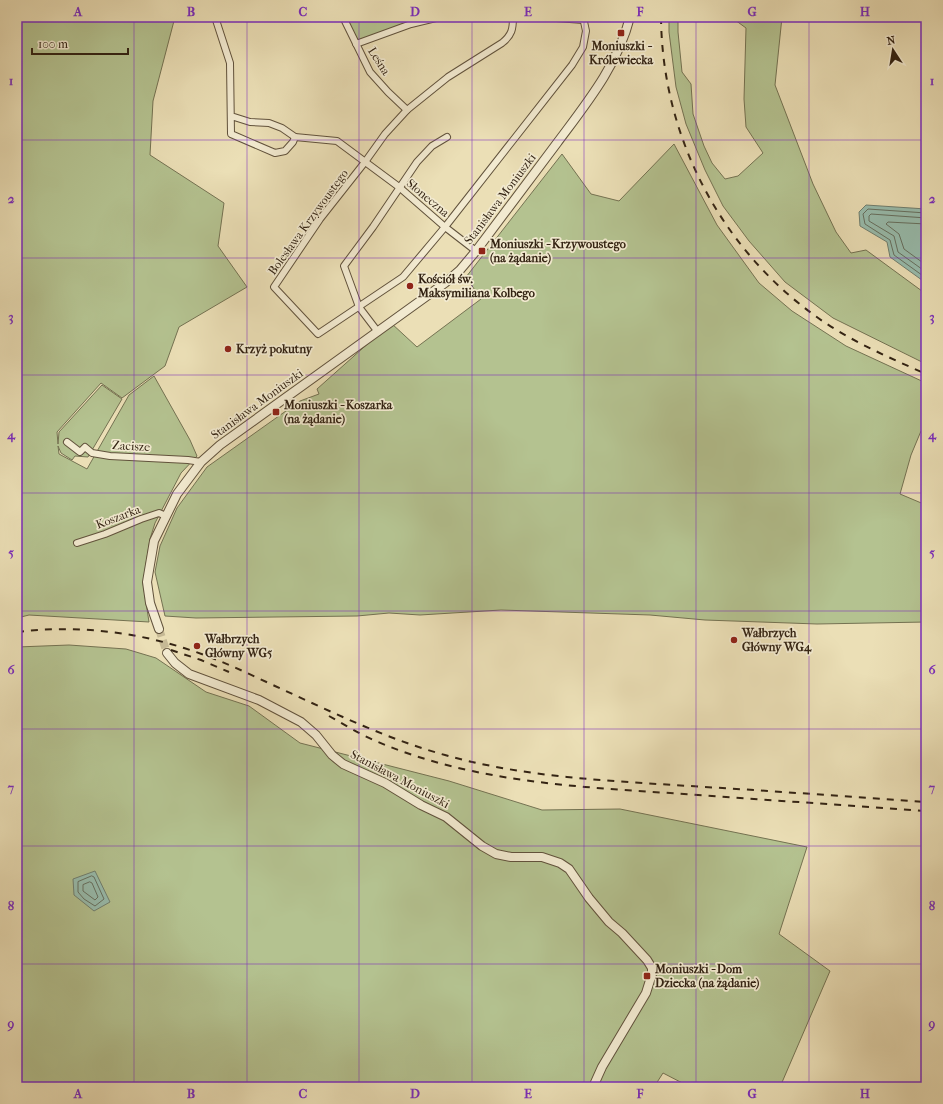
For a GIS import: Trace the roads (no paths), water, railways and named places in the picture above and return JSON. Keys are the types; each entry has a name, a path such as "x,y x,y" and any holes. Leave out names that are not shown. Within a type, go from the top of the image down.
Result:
{"street":[{"path":"215,17 230,63 231,134 276,153 285,151 293,142 295,137 282,128 269,123 250,122 231,116"},
{"name":"Leśna","path":"343,17 370,72 407,110"},
{"path":"356,44 392,30 440,17"},
{"name":"Bolesława Krzywoustego","path":"513,17 512,30 509,38 448,77 407,110 385,134 365,162 320,218 274,287 318,334 403,277 445,227 580,53 583,47 586,31 583,18 543,17"},
{"name":"Stanisława Moniuszki","path":"159,629 150,603 147,582 154,541 177,494 201,462 220,445 378,332 445,283 460,270 476,251 590,98 609,69 621,45 630,17"},
{"name":"Słoneczna","path":"295,137 337,141 399,187 445,227 476,251"},
{"path":"378,332 359,307 344,266 373,227 417,162 432,146 447,137"},
{"name":"Zacisze","path":"67,442 80,452 85,447 92,452 110,456 201,462"},
{"name":"Koszarka","path":"77,543 159,513 166,516"},
{"name":"Stanisława Moniuszki","path":"167,653 175,663 188,674 259,700 301,722 316,735 332,755 343,764 385,783 421,805 446,817 482,846 496,854 542,857 560,863 569,869 589,898 609,922 622,933 647,960 652,968 652,974 646,993 602,1067 593,1087"}],"water":[{"path":"866,205 926,209 926,283 890,257 887,242 860,226 859,212"},
{"path":"95,871 110,902 94,911 74,895 73,879"}],"tunnel":[{"path":"159,629 167,653"}],"railway":[{"path":"661,17 664,61 672,104 685,145 702,184 724,222 750,256 780,287 814,315 854,340 926,374"},
{"path":"17,632 59,629 102,631 143,637 164,642 196,652 241,670 337,715 401,741 445,755 501,768 587,779 926,802"},
{"path":"171,650 201,660 229,672"},
{"path":"329,716 378,742 415,756 490,775 529,781 606,789 926,811"}],"place":[{"name":"Moniuszki - Królewiecka","path":"621,33"},
{"name":"Moniuszki - Krzywoustego (na żądanie)","path":"482,251"},
{"name":"Kościół św. Maksymiliana Kolbego","path":"410,286"},
{"name":"Krzyż pokutny","path":"228,349"},
{"name":"Moniuszki - Koszarka (na żądanie)","path":"276,412"},
{"name":"Wałbrzych Główny WG4","path":"734,640"},
{"name":"Wałbrzych Główny WG5","path":"197,646"},
{"name":"Moniuszki - Dom Dziecka (na żądanie)","path":"647,976"}]}
